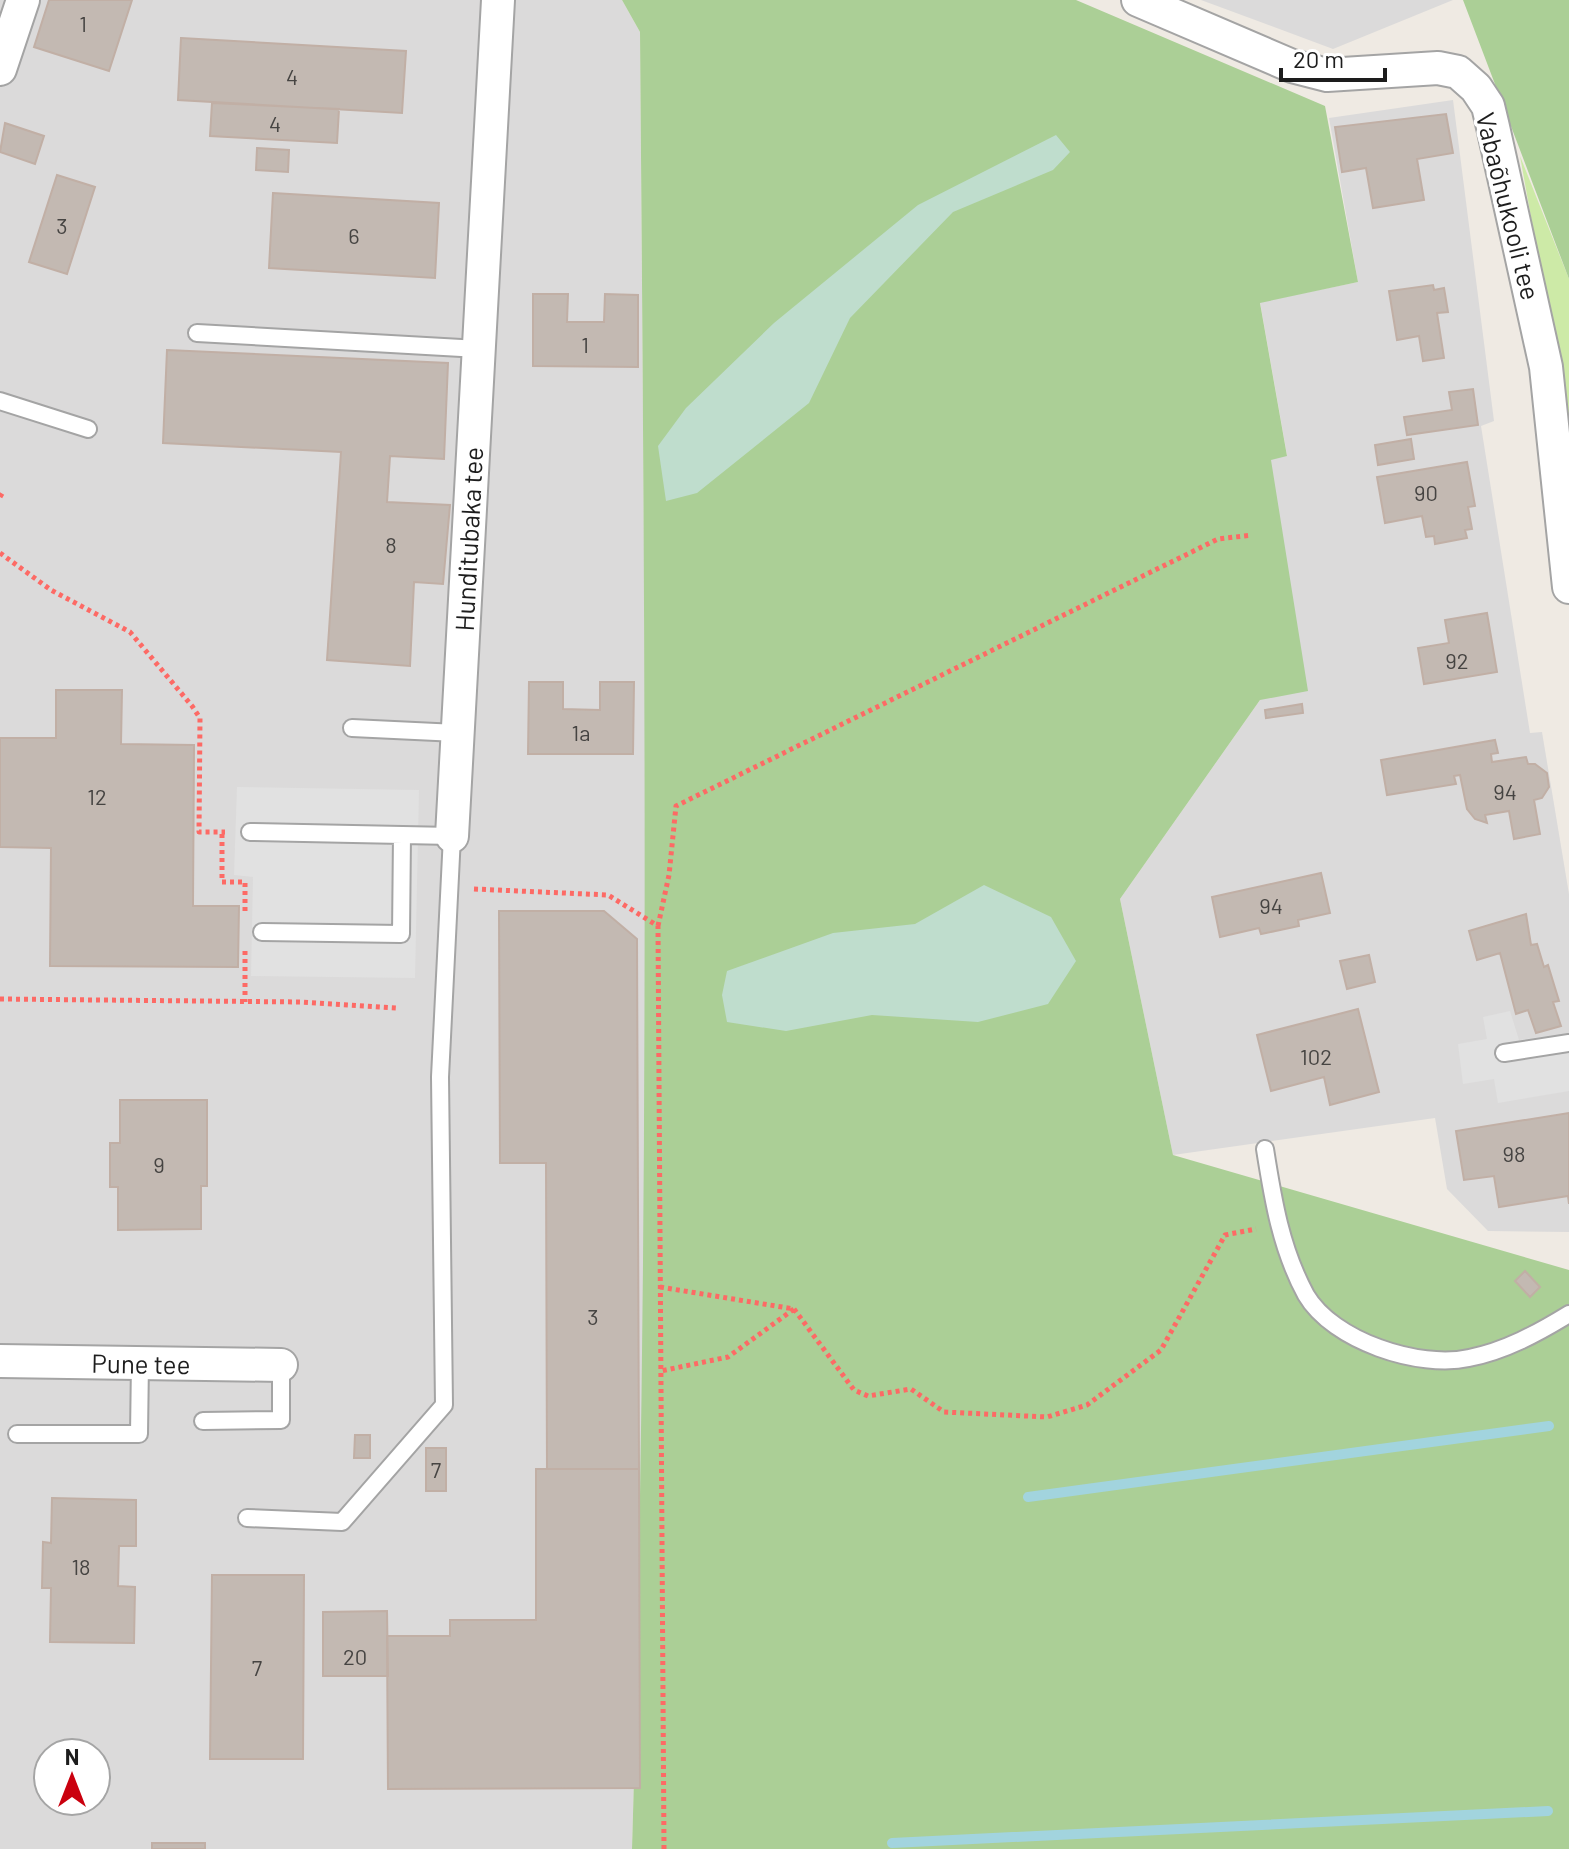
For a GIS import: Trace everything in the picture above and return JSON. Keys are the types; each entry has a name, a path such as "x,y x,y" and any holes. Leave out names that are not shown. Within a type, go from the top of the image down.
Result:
{"street":[{"path":"1,63 23,0"},
{"name":"Hunditubaka tee","path":"452,836 498,0"},
{"name":"Vabaõhukooli tee","path":"1138,0 1292,66 1327,75 1438,68 1458,72 1476,88 1488,106 1497,140 1546,367 1569,587"},
{"name":"Pune tee","path":"0,1361 281,1365"}],"lane":[{"path":"197,333 479,349"},
{"path":"0,401 88,429"},
{"path":"352,728 457,733"},
{"path":"250,832 452,836"},
{"path":"262,932 401,934 402,835"},
{"name":"Hunditubaka tee","path":"247,1518 342,1522 444,1405 440,1077 452,836"},
{"path":"1504,1053 1569,1043"},
{"path":"1265,1149 1277,1226 1307,1297 1341,1330 1400,1357 1467,1359 1533,1336 1569,1314"},
{"path":"17,1434 139,1434 140,1362"},
{"path":"203,1421 281,1420 281,1365"}],"path":[{"path":"664,1849 658,926 669,875 676,806 1218,539 1252,535"},
{"path":"0,553 51,590 130,632 200,718 199,832 250,832"},
{"path":"222,832 222,882 245,882 245,919"},
{"path":"449,888 608,895 658,926"},
{"path":"245,946 245,1002"},
{"path":"0,999 245,1002 396,1008"},
{"path":"660,1287 794,1309 854,1390 868,1396 911,1389 944,1412 1047,1417 1087,1405 1161,1350 1225,1235 1277,1226"},
{"path":"661,1371 728,1357 794,1309"}],"shaded area":[{"path":"0,0 622,0 640,32 647,934 643,1472 632,1849 0,1849"},
{"path":"1201,0 1453,0 1333,49"},
{"path":"1453,100 1494,421 1481,426 1530,733 1542,732 1569,894 1569,1232 1488,1231 1447,1189 1435,1118 1173,1155 1120,899 1260,700 1271,459 1287,455 1260,302 1358,282 1329,118"},
{"path":"237,787 419,790 415,978 251,976 253,877 234,875"},
{"path":"1510,1011 1519,1040 1569,1033 1569,1091 1498,1103 1494,1079 1463,1084 1458,1044 1487,1039 1483,1017"}],"green space":[{"path":"622,0 1076,0 1325,106 1358,282 1260,303 1287,456 1271,460 1308,691 1260,700 1120,899 1173,1155 1569,1270 1569,1849 632,1849 644,1168 643,486 640,32"},
{"path":"1463,0 1569,0 1569,279"},
{"path":"1056,135 1070,152 1053,170 953,212 850,318 809,403 697,493 666,501 658,446 686,408 774,323 918,205"},
{"path":"1520,156 1569,279 1569,448 1564,400"},
{"path":"984,885 1051,917 1076,961 1048,1004 978,1022 872,1015 786,1031 727,1022 722,995 727,971 833,933 915,924"}],"building":[{"path":"49,0 132,0 109,71 34,47"},
{"path":"181,38 406,51 402,113 178,100"},
{"path":"212,103 339,109 337,143 210,136"},
{"path":"1446,114 1453,153 1417,159 1424,200 1373,208 1366,168 1342,172 1335,127"},
{"path":"5,123 44,136 35,164 0,152"},
{"path":"257,148 289,150 288,172 256,170"},
{"path":"57,175 95,187 67,274 29,262"},
{"path":"273,193 439,203 435,278 269,268"},
{"path":"1433,285 1434,290 1444,288 1448,312 1437,313 1444,358 1423,361 1419,336 1397,340 1389,291"},
{"path":"533,294 568,294 567,322 604,322 605,294 638,295 638,367 533,366"},
{"path":"167,350 448,363 444,459 390,456 387,502 450,505 443,584 414,582 410,666 327,660 341,452 163,443"},
{"path":"1473,389 1478,425 1407,435 1404,417 1452,410 1449,392"},
{"path":"1411,439 1414,459 1378,465 1375,445"},
{"path":"1467,462 1475,506 1468,507 1472,529 1465,530 1467,538 1435,544 1434,536 1426,537 1422,516 1385,523 1377,477"},
{"path":"1487,613 1497,672 1424,684 1418,648 1449,643 1445,620"},
{"path":"529,682 563,682 563,709 600,710 600,682 634,682 633,754 528,754"},
{"path":"56,690 122,690 121,744 194,745 193,906 239,906 238,967 50,966 51,848 0,847 0,738 56,738"},
{"path":"1302,704 1303,713 1266,718 1265,710"},
{"path":"1495,740 1498,753 1491,754 1492,762 1526,757 1528,764 1535,764 1547,773 1549,787 1542,798 1534,800 1540,834 1514,839 1509,811 1485,815 1487,823 1475,819 1467,809 1460,775 1454,776 1456,784 1387,795 1381,760"},
{"path":"1321,873 1330,913 1298,920 1299,926 1261,934 1259,928 1220,937 1212,897"},
{"path":"499,911 604,911 637,939 639,1469 547,1469 546,1163 500,1163"},
{"path":"1526,914 1531,945 1537,944 1544,967 1548,965 1559,1001 1553,1002 1561,1026 1536,1033 1528,1010 1516,1014 1500,953 1477,960 1469,931"},
{"path":"1369,955 1375,982 1347,989 1340,961"},
{"path":"1358,1009 1379,1092 1330,1105 1324,1077 1271,1091 1257,1035"},
{"path":"120,1100 207,1100 207,1186 201,1186 201,1229 118,1230 118,1187 110,1187 110,1143 120,1143"},
{"path":"1569,1113 1569,1204 1568,1196 1499,1207 1494,1176 1464,1180 1456,1131"},
{"path":"1525,1271 1540,1287 1530,1297 1515,1281"},
{"path":"355,1435 370,1435 370,1458 354,1458"},
{"path":"426,1448 446,1448 446,1491 426,1491"},
{"path":"536,1469 639,1469 640,1788 388,1789 387,1636 450,1636 450,1620 536,1620"},
{"path":"52,1498 136,1500 136,1546 119,1546 118,1586 135,1587 134,1643 50,1642 51,1588 42,1588 43,1542 51,1543"},
{"path":"212,1575 304,1575 303,1759 210,1759"},
{"path":"387,1611 388,1676 323,1676 323,1612"},
{"path":"152,1843 205,1843 205,1849 152,1849"}],"waterway":[{"path":"1028,1497 1549,1426"},
{"path":"892,1843 1548,1811"}]}
